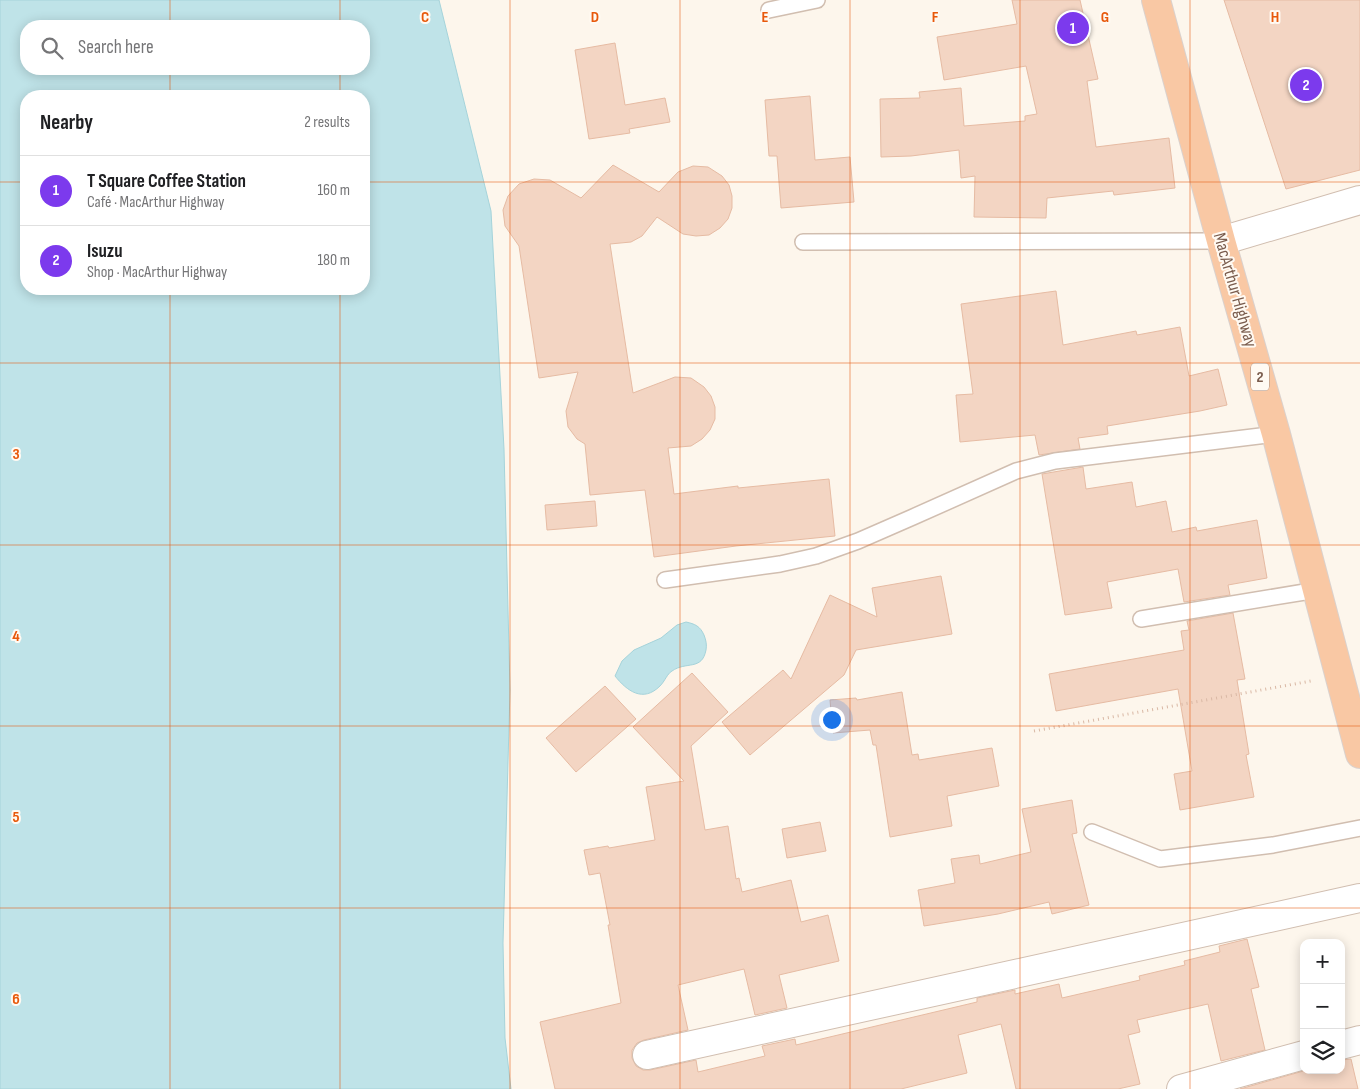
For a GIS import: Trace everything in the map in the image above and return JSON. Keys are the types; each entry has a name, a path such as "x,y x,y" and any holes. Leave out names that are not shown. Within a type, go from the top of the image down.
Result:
{"highway":[{"name":"MacArthur Highway","path":"1156,0 1221,241 1276,434 1360,754"}],"street":[{"path":"1221,241 1360,200"},
{"path":"647,1055 1360,898"},
{"path":"1345,1044 1360,1040"},
{"path":"1180,1089 1300,1057"}],"lane":[{"path":"769,10 817,0"},
{"path":"804,242 1221,241"},
{"path":"665,580 780,564 816,556 913,518 1016,471 1055,461 1276,434"},
{"path":"1141,619 1317,590"},
{"path":"1092,832 1160,859 1273,845 1360,828"}],"path":[{"path":"1034,731 1339,676"}],"water":[{"path":"0,0 439,0 491,211 504,449 510,690 503,943 505,1038 511,1089 0,1089"},
{"path":"686,622 697,626 704,635 706,648 701,661 672,671 660,686 647,694 636,693 630,690 615,676 622,661 634,650 661,638 677,625"}],"building":[{"path":"1012,0 1080,0 1098,79 1087,81 1096,147 1169,138 1175,188 1114,195 1113,191 1047,198 1046,218 974,217 975,176 961,178 959,150 911,156 881,157 880,99 920,98 919,92 961,88 964,126 1025,121 1025,116 1037,114 1026,66 944,80 937,37 1017,24"},
{"path":"1224,0 1360,0 1360,170 1286,189"},
{"path":"615,43 625,105 665,98 670,122 629,129 630,133 589,139 575,50"},
{"path":"810,96 815,160 850,157 854,202 781,208 777,156 769,156 765,100"},
{"path":"613,165 659,192 678,172 693,166 708,167 722,176 729,185 732,196 732,208 728,219 720,228 709,235 683,234 657,217 642,236 631,242 610,244 633,393 675,377 691,378 704,387 711,396 715,407 715,419 710,430 702,439 691,446 668,448 674,494 738,486 738,488 829,479 835,536 654,557 645,490 590,495 585,444 577,439 568,427 566,411 578,372 539,378 519,246 505,226 503,210 508,196 519,184 534,179 550,180 581,198"},
{"path":"1056,291 1063,345 1136,331 1137,335 1180,327 1189,376 1218,369 1227,405 1107,426 1108,434 1078,438 1080,449 1039,455 1035,435 960,442 956,395 973,394 961,304"},
{"path":"1083,467 1086,489 1132,482 1136,507 1166,501 1172,532 1196,527 1197,531 1257,520 1267,578 1228,585 1230,595 1184,602 1178,569 1107,582 1112,608 1065,615 1042,474"},
{"path":"595,501 597,526 547,530 545,505"},
{"path":"941,576 952,634 856,650 844,675 750,755 722,722 783,670 791,679 830,595 877,617 872,588"},
{"path":"1233,613 1245,679 1237,680 1249,754 1246,755 1254,797 1180,810 1174,774 1192,771 1178,689 1056,711 1049,674 1184,650 1181,631 1189,630 1187,621"},
{"path":"692,673 728,712 691,746 705,830 728,826 736,879 739,878 742,892 791,880 801,922 828,915 839,961 779,975 787,1008 755,1015 744,969 678,985 688,1030 637,1043 632,1050 632,1058 636,1066 643,1070 650,1070 696,1060 698,1072 765,1056 762,1046 795,1039 796,1045 977,1002 977,998 1015,990 1015,994 1059,984 1062,998 1140,980 1139,976 1185,965 1184,961 1220,952 1219,946 1247,939 1259,987 1251,989 1265,1050 1221,1061 1208,1004 1137,1020 1140,1032 1128,1035 1140,1084 1118,1089 1016,1089 1001,1024 958,1035 967,1073 901,1089 555,1089 540,1022 621,1003 608,925 610,925 600,873 589,875 584,850 608,846 609,848 655,840 646,787 684,781 633,727"},
{"path":"605,686 636,719 576,772 546,738"},
{"path":"902,692 912,755 918,754 919,760 992,748 999,786 947,796 952,826 890,837 876,745 873,745 870,730 833,733 830,700 856,698 857,700"},
{"path":"1072,800 1077,833 1072,834 1089,905 1052,914 1049,902 998,914 924,926 918,890 955,883 951,859 979,855 980,864 1031,852 1022,809"},
{"path":"820,822 826,851 787,858 782,829"},
{"path":"1351,1059 1358,1089 1240,1089 1300,1072 1300,1074 1345,1074 1345,1060"}],"place":[{"name":"T Square Coffee Station","path":"1073,28"},
{"name":"Isuzu","path":"1306,85"}]}
